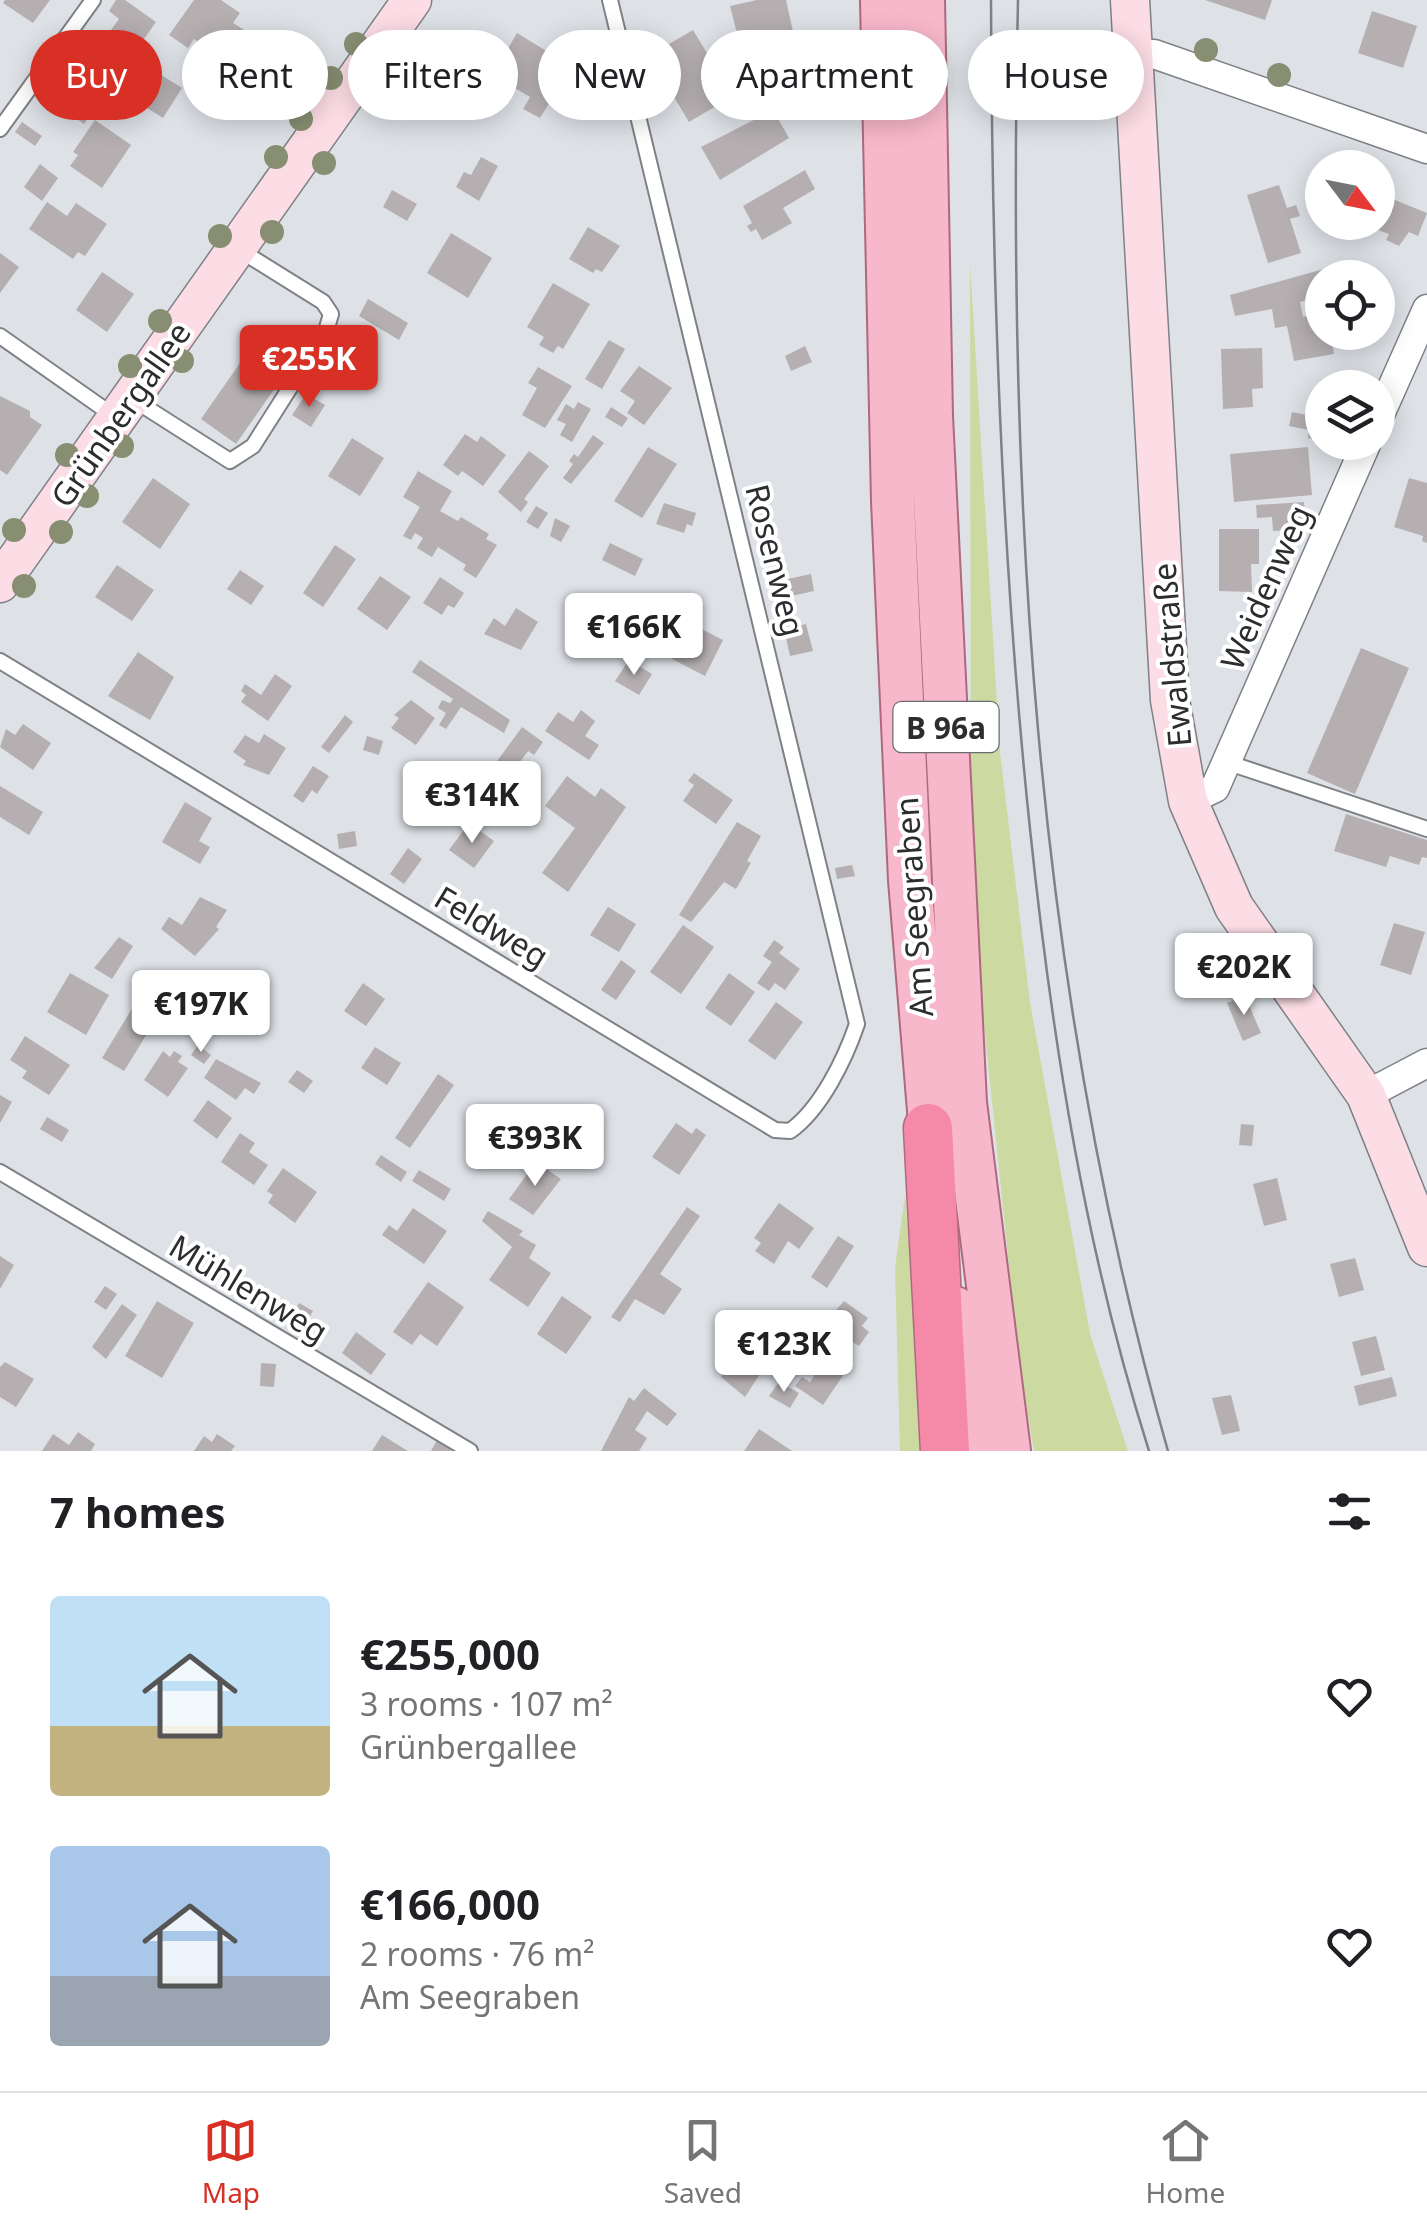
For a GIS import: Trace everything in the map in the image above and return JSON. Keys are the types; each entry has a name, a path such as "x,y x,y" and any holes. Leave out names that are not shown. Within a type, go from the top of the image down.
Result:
{"highway":[{"path":"928,1128 945,1451"}],"main road":[{"name":"Am Seegraben","path":"882,0 893,501 910,880 928,1128 977,1451"},
{"name":"Am Seegraben","path":"923,0 931,416 965,1102 1009,1451"}],"street":[{"name":"Grünbergallee","path":"0,583 412,0"},
{"name":"Ewaldstraße","path":"1130,0 1131,30"},
{"path":"1144,54 1154,54 1427,149"},
{"name":"Ewaldstraße","path":"1135,120 1170,700 1188,801 1234,907 1366,1095 1427,1246"},
{"path":"1395,381 1427,309"},
{"name":"Weidenweg","path":"1188,801 1216,788 1359,460"},
{"path":"1366,1095 1427,1063"}],"lane":[{"path":"0,129 93,0"},
{"name":"Rosenweg","path":"610,0 857,1024 848,1050 802,1122"},
{"path":"0,336 124,408 230,461 253,446 326,331 330,314 323,302 238,248"},
{"name":"Feldweg","path":"0,661 775,1130 790,1131 802,1122"},
{"path":"1226,762 1427,829"},
{"name":"Mühlenweg","path":"0,1172 470,1451"}],"green space":[{"path":"970,263 1000,752 1030,1002 1090,1334 1128,1451 1034,1451 1019,1362 971,899"},
{"path":"905,1195 926,1451 900,1451 895,1268"}],"building":[{"path":"50,0 33,23 3,3"},
{"path":"116,0 125,0 156,22 150,30 111,30 119,19 109,11"},
{"path":"194,0 221,0 240,13 233,23 244,30 182,30 182,44 169,35"},
{"path":"757,0 786,0 793,30 736,30 730,6"},
{"path":"1205,0 1272,0 1265,20"},
{"path":"1372,11 1417,26 1403,68 1358,53"},
{"path":"693,30 701,43 701,115 689,122 681,109 681,37"},
{"path":"518,34 538,46 538,117 523,109 530,97 518,90"},
{"path":"162,76 182,88 162,117"},
{"path":"95,120 131,145 102,188 70,166 78,155 73,152"},
{"path":"754,120 779,120 789,138 720,180 701,147"},
{"path":"22,122 42,136 35,146 15,132"},
{"path":"481,157 498,166 479,201 456,187 464,172 471,175"},
{"path":"40,164 58,178 42,201 24,187"},
{"path":"805,170 815,189 783,208 792,223 762,240 756,229 751,232 747,226 752,223 743,206"},
{"path":"1279,185 1287,208 1296,205 1300,216 1290,219 1301,253 1268,263 1247,195"},
{"path":"392,190 417,204 407,221 383,207"},
{"path":"1395,200 1427,213 1418,236 1409,232 1399,246 1386,240 1395,240"},
{"path":"47,202 67,216 76,203 107,224 85,256 78,252 73,259 29,229"},
{"path":"588,227 620,246 602,272 596,269 593,273 569,259"},
{"path":"451,233 492,258 468,298 427,273"},
{"path":"0,253 19,267 0,293"},
{"path":"102,272 134,294 107,332 76,310"},
{"path":"1305,274 1305,301 1300,302 1305,317 1305,350 1333,350 1334,354 1294,361 1287,326 1275,328 1272,309 1235,316 1230,295"},
{"path":"553,283 590,304 563,349 558,346 553,353 539,345 544,337 527,327"},
{"path":"368,299 408,323 399,340 359,316"},
{"path":"609,340 625,349 602,389 585,379"},
{"path":"805,346 812,362 791,371 785,356"},
{"path":"1262,348 1263,388 1252,389 1253,407 1223,409 1221,349"},
{"path":"247,353 282,378 236,444 201,419"},
{"path":"639,366 672,388 644,425 627,413 635,401 620,391"},
{"path":"538,367 572,386 545,428 522,415 537,388 528,383"},
{"path":"306,394 325,405 311,427 292,415"},
{"path":"0,396 30,411 30,417 42,425 7,475 0,470"},
{"path":"578,402 591,409 572,442 560,435 566,424 557,420 566,404 574,409"},
{"path":"611,407 628,418 622,427 605,417"},
{"path":"1292,412 1305,415 1305,429 1289,426"},
{"path":"465,434 477,442 481,436 506,455 483,486 462,471 458,476 443,465"},
{"path":"593,435 604,443 571,484 563,478 573,464 569,461 574,454 578,457"},
{"path":"352,438 384,458 360,496 328,476"},
{"path":"648,447 677,464 642,518 614,501"},
{"path":"1305,447 1312,495 1234,502 1230,454"},
{"path":"529,451 549,466 524,499 528,502 521,512 498,492"},
{"path":"418,471 452,491 440,511 458,521 461,517 489,534 486,539 497,545 476,578 463,570 466,565 438,547 432,557 417,548 423,538 415,533 411,540 403,536 420,507 403,497"},
{"path":"153,478 190,504 160,549 122,522"},
{"path":"1409,478 1427,483 1427,543 1422,541 1423,536 1394,527"},
{"path":"1304,502 1306,529 1273,531 1272,517 1257,518 1256,505"},
{"path":"664,503 696,513 692,526 687,524 684,533 656,524"},
{"path":"536,506 548,513 538,529 526,522"},
{"path":"555,518 570,526 561,542 550,536"},
{"path":"1219,529 1259,529 1259,564 1251,564 1252,592 1219,591"},
{"path":"610,543 643,559 635,576 602,560"},
{"path":"335,545 356,559 323,607 303,593"},
{"path":"117,565 154,590 132,621 95,597"},
{"path":"240,570 264,586 251,605 227,589"},
{"path":"811,574 814,591 787,597 783,580"},
{"path":"380,576 411,597 387,630 357,609"},
{"path":"440,577 464,593 454,608 448,605 442,615 423,603"},
{"path":"516,608 538,622 521,650 484,634 494,618 505,626"},
{"path":"674,615 723,640 705,676 672,659 679,645 663,637"},
{"path":"611,619 660,644 655,655 605,630"},
{"path":"806,624 813,651 790,656 784,629"},
{"path":"1361,648 1409,668 1355,794 1307,773"},
{"path":"138,652 174,677 150,720 108,696"},
{"path":"420,660 510,720 504,733 461,707 446,729 439,725 446,713 438,708 442,700 450,703 453,699 412,672"},
{"path":"629,660 652,674 639,695 615,681"},
{"path":"275,674 292,686 268,721 241,702 246,695 241,691 245,684 261,695"},
{"path":"411,700 435,718 416,745 391,728 399,718 394,715"},
{"path":"581,710 595,721 585,736 599,745 589,760 545,731 558,712 573,722"},
{"path":"345,715 353,722 329,753 321,747"},
{"path":"23,724 51,743 33,770 0,747 6,729 15,735"},
{"path":"522,727 543,742 534,755 528,751 507,779 492,768"},
{"path":"264,734 286,748 269,775 243,765 246,761 233,752 245,735 259,743"},
{"path":"367,736 383,741 379,755 363,750"},
{"path":"313,766 329,776 317,794 312,790 303,803 293,796"},
{"path":"694,773 733,800 716,824 683,801 694,785 688,781"},
{"path":"567,776 595,797 601,788 626,807 568,892 542,873 575,828 545,806"},
{"path":"425,784 454,806 443,820 414,798"},
{"path":"0,786 43,812 29,835 0,817"},
{"path":"185,802 212,818 199,841 210,847 200,864 162,842"},
{"path":"1346,814 1427,840 1427,858 1422,857 1419,865 1390,856 1386,867 1334,851"},
{"path":"737,822 761,836 747,861 751,863 736,889 724,882 691,922 679,915"},
{"path":"469,823 494,841 474,868 449,850"},
{"path":"355,831 357,846 339,849 337,834"},
{"path":"408,848 422,859 404,884 390,874"},
{"path":"852,865 855,876 837,879 835,868"},
{"path":"200,897 227,910 216,927 219,929 195,956 161,929 169,917 182,925"},
{"path":"608,907 636,924 619,952 590,935"},
{"path":"1394,923 1425,932 1411,975 1380,965"},
{"path":"683,925 714,947 681,994 650,972"},
{"path":"119,937 133,946 112,979 94,968"},
{"path":"774,940 784,947 779,953 800,969 785,990 775,983 769,991 757,983 772,962 763,956"},
{"path":"621,960 636,971 616,1000 601,990"},
{"path":"70,973 109,995 86,1035 47,1012"},
{"path":"729,973 755,992 731,1026 705,1008"},
{"path":"204,976 233,998 210,1029 196,1019 209,1001 194,990"},
{"path":"363,983 385,999 366,1026 344,1011"},
{"path":"146,986 174,1004 165,1018 136,1000"},
{"path":"1245,996 1261,1033 1243,1041 1227,1003"},
{"path":"776,1002 803,1022 775,1060 748,1041"},
{"path":"133,1007 155,1021 124,1071 102,1058"},
{"path":"177,1011 193,1021 185,1033 170,1023"},
{"path":"25,1036 70,1065 49,1095 22,1078 27,1071 10,1060"},
{"path":"198,1045 211,1055 204,1064 191,1055"},
{"path":"375,1047 401,1063 387,1085 361,1068"},
{"path":"163,1051 170,1057 174,1051 182,1056 178,1062 188,1068 168,1097 144,1080"},
{"path":"216,1059 261,1083 254,1094 245,1088 236,1100 204,1078"},
{"path":"297,1070 313,1081 304,1093 288,1082"},
{"path":"438,1074 454,1085 410,1148 395,1138"},
{"path":"0,1095 12,1102 0,1123"},
{"path":"208,1100 232,1118 217,1139 193,1121"},
{"path":"491,1109 518,1128 506,1146 479,1127"},
{"path":"47,1117 69,1130 62,1142 40,1129"},
{"path":"676,1123 692,1134 696,1128 706,1135 679,1175 652,1157"},
{"path":"1241,1124 1254,1125 1252,1146 1239,1145"},
{"path":"240,1133 255,1143 249,1152 268,1165 254,1185 221,1162"},
{"path":"381,1155 407,1172 401,1182 375,1164"},
{"path":"536,1162 561,1179 533,1215 509,1199"},
{"path":"283,1168 317,1192 295,1223 268,1203 273,1195 267,1191"},
{"path":"419,1170 451,1189 444,1201 412,1181"},
{"path":"1277,1178 1287,1220 1264,1226 1253,1184"},
{"path":"779,1203 814,1228 799,1249 788,1241 774,1264 755,1251 761,1243 754,1238"},
{"path":"687,1207 700,1216 660,1274 682,1289 664,1315 635,1299 620,1322 611,1317"},
{"path":"413,1208 447,1231 424,1264 382,1235 389,1225 397,1231"},
{"path":"488,1211 523,1231 519,1235 536,1245 529,1258 551,1273 528,1307 489,1280 512,1247 482,1221"},
{"path":"838,1236 854,1246 827,1288 811,1277"},
{"path":"0,1256 14,1265 0,1289"},
{"path":"1355,1258 1364,1290 1339,1297 1330,1264"},
{"path":"428,1282 464,1307 437,1346 420,1334 412,1345 393,1332"},
{"path":"105,1286 117,1294 106,1310 94,1302"},
{"path":"562,1296 592,1317 566,1354 537,1334"},
{"path":"157,1301 194,1323 162,1378 125,1356"},
{"path":"844,1301 868,1318 862,1326 869,1332 859,1346 851,1341 833,1367 844,1374 823,1405 795,1386 802,1377 810,1382 824,1360 804,1347"},
{"path":"299,1303 313,1311 302,1330 288,1321"},
{"path":"122,1304 137,1315 106,1359 92,1347"},
{"path":"356,1332 386,1354 371,1375 342,1353"},
{"path":"1376,1336 1385,1370 1361,1376 1352,1342"},
{"path":"736,1357 760,1374 745,1397 721,1377"},
{"path":"5,1362 34,1379 16,1407 0,1397 0,1367"},
{"path":"261,1363 276,1364 274,1387 260,1386"},
{"path":"1392,1377 1397,1396 1359,1406 1354,1386"},
{"path":"779,1382 799,1393 790,1408 769,1396"},
{"path":"644,1388 677,1414 667,1426 647,1411 635,1430 647,1438 639,1451 601,1451 629,1397 634,1401"},
{"path":"1231,1395 1240,1431 1222,1435 1212,1398"},
{"path":"759,1429 792,1451 744,1451"},
{"path":"78,1432 95,1444 91,1451 42,1451 53,1434 69,1445"},
{"path":"217,1434 235,1446 231,1451 194,1451 204,1436 212,1442"},
{"path":"382,1435 408,1451 372,1451"},
{"path":"437,1440 452,1448 450,1451 431,1451"}],"tram line":[{"path":"991,0 1000,415 1030,829 1060,1065 1074,1143 1106,1298 1149,1451"},
{"path":"1018,0 1018,367 1025,550 1038,732 1058,913 1086,1094 1122,1273 1168,1451"}]}
